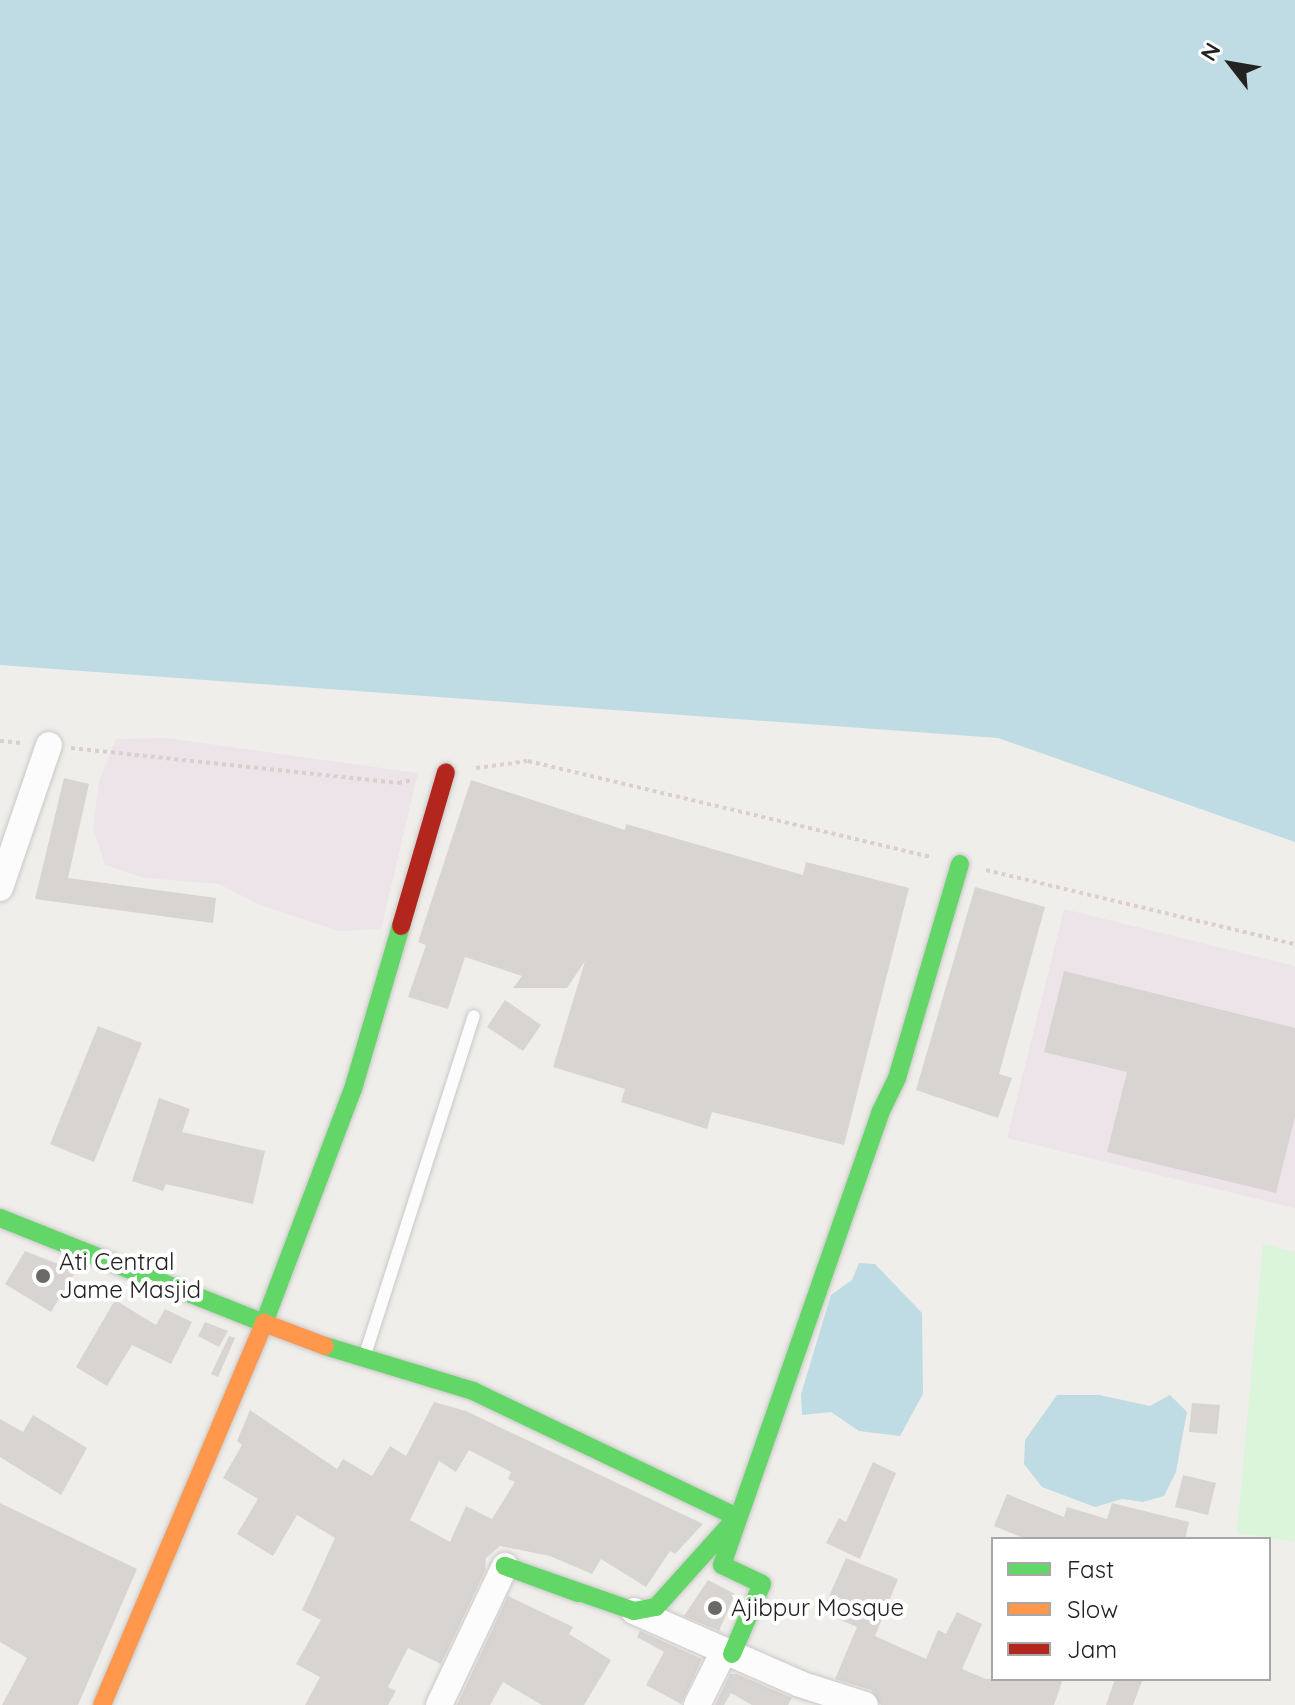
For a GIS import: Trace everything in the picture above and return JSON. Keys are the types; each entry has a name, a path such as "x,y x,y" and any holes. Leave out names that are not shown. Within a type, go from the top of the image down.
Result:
{"street":[{"path":"0,888 49,745"},
{"path":"102,1705 264,1323 353,1089 446,772"},
{"path":"697,1705 728,1653 762,1584 722,1565 880,1113 897,1078 960,864"},
{"path":"0,1218 363,1361 473,1391 737,1517"},
{"path":"634,1611 656,1607 737,1517"},
{"path":"439,1705 505,1566 634,1611 728,1653 865,1705"}],"lane":[{"path":"363,1361 474,1016"}],"path":[{"path":"0,741 398,783 446,772 528,761 1295,944"}],"shaded area":[{"path":"167,738 418,773 381,929 339,931 260,905 219,884 144,878 105,865 93,828 99,781 116,739"},
{"path":"1064,909 1295,966 1295,1208 1007,1138"}],"green space":[{"path":"1263,1244 1295,1252 1295,1542 1237,1533"}],"water":[{"path":"0,0 1295,0 1295,842 998,738 0,665"},
{"path":"859,1263 875,1264 922,1313 923,1394 900,1436 859,1431 831,1412 802,1415 801,1394 831,1295 852,1280"},
{"path":"1057,1395 1099,1395 1150,1406 1170,1395 1187,1412 1176,1472 1164,1496 1143,1502 1122,1499 1095,1507 1042,1487 1024,1464 1025,1440"}],"building":[{"path":"64,778 89,784 68,878 216,898 213,923 35,899"},
{"path":"471,780 625,830 626,824 803,875 806,862 909,888 844,1145 712,1112 707,1129 621,1102 625,1089 553,1067 585,961 567,988 513,988 522,976 465,957 448,1009 408,997 426,945 418,942"},
{"path":"975,887 1045,907 999,1074 1012,1078 998,1118 916,1090"},
{"path":"1064,971 1295,1028 1295,1117 1276,1193 1107,1152 1127,1072 1044,1052"},
{"path":"505,1000 541,1025 523,1051 487,1027"},
{"path":"98,1026 142,1043 94,1162 50,1144"},
{"path":"159,1098 190,1109 182,1132 265,1151 253,1204 166,1184 163,1191 132,1181"},
{"path":"25,1251 76,1271 51,1312 5,1284"},
{"path":"115,1300 156,1325 165,1309 192,1322 171,1364 132,1345 107,1386 76,1367"},
{"path":"205,1322 228,1331 219,1347 198,1336"},
{"path":"229,1336 235,1338 218,1377 211,1374"},
{"path":"434,1402 466,1411 703,1524 675,1554 670,1551 646,1587 601,1559 592,1574 550,1556 500,1546 486,1558 485,1571 441,1664 408,1648 388,1687 396,1691 388,1705 305,1705 320,1677 296,1664 321,1620 302,1610 335,1538 297,1515 273,1556 237,1534 258,1499 223,1478 242,1445 237,1441 250,1410 337,1469 343,1459 372,1476 390,1446 406,1456","holes":["469,1450 511,1472 508,1479 515,1482 492,1519 466,1506 450,1542 410,1520 439,1461 456,1472"]},
{"path":"1192,1403 1220,1405 1217,1434 1189,1432"},
{"path":"33,1415 87,1448 61,1495 0,1457 0,1419 23,1432"},
{"path":"873,1462 896,1473 860,1559 826,1543 839,1518 846,1522"},
{"path":"1183,1475 1216,1483 1208,1515 1175,1507"},
{"path":"1007,1494 1064,1517 1067,1507 1107,1519 1112,1503 1189,1522 1185,1537 1021,1537 994,1526"},
{"path":"0,1503 137,1569 78,1705 2,1705 27,1658 0,1642"},
{"path":"846,1558 898,1579 875,1636 926,1659 938,1630 946,1634 957,1612 982,1624 962,1669 991,1681 1062,1681 1054,1705 881,1705 871,1690 835,1679 857,1627 822,1612"},
{"path":"708,1580 735,1594 719,1631 684,1616"},
{"path":"508,1596 573,1627 569,1634 611,1660 584,1705 542,1705 503,1682 490,1705 457,1705"},
{"path":"640,1631 702,1659 681,1704 646,1685 664,1652 637,1637"},
{"path":"730,1674 737,1674 792,1698 788,1705 752,1705 731,1693 724,1705 715,1705"},
{"path":"1114,1681 1142,1681 1133,1705 1106,1705"}],"traffic: fast":[{"path":"732,1654 762,1584 722,1565 880,1113 897,1078 960,864"},
{"path":"0,1218 264,1323 353,1089 401,926"},
{"path":"325,1346 473,1391 737,1517 656,1607 634,1611 505,1566 578,1593"}],"traffic: slow":[{"path":"102,1705 264,1323 325,1346"}],"traffic: jam":[{"path":"401,926 446,772"}],"place":[{"name":"Ati Central Jame Masjid","path":"43,1276"},
{"name":"Ajibpur Mosque","path":"715,1608"}]}
